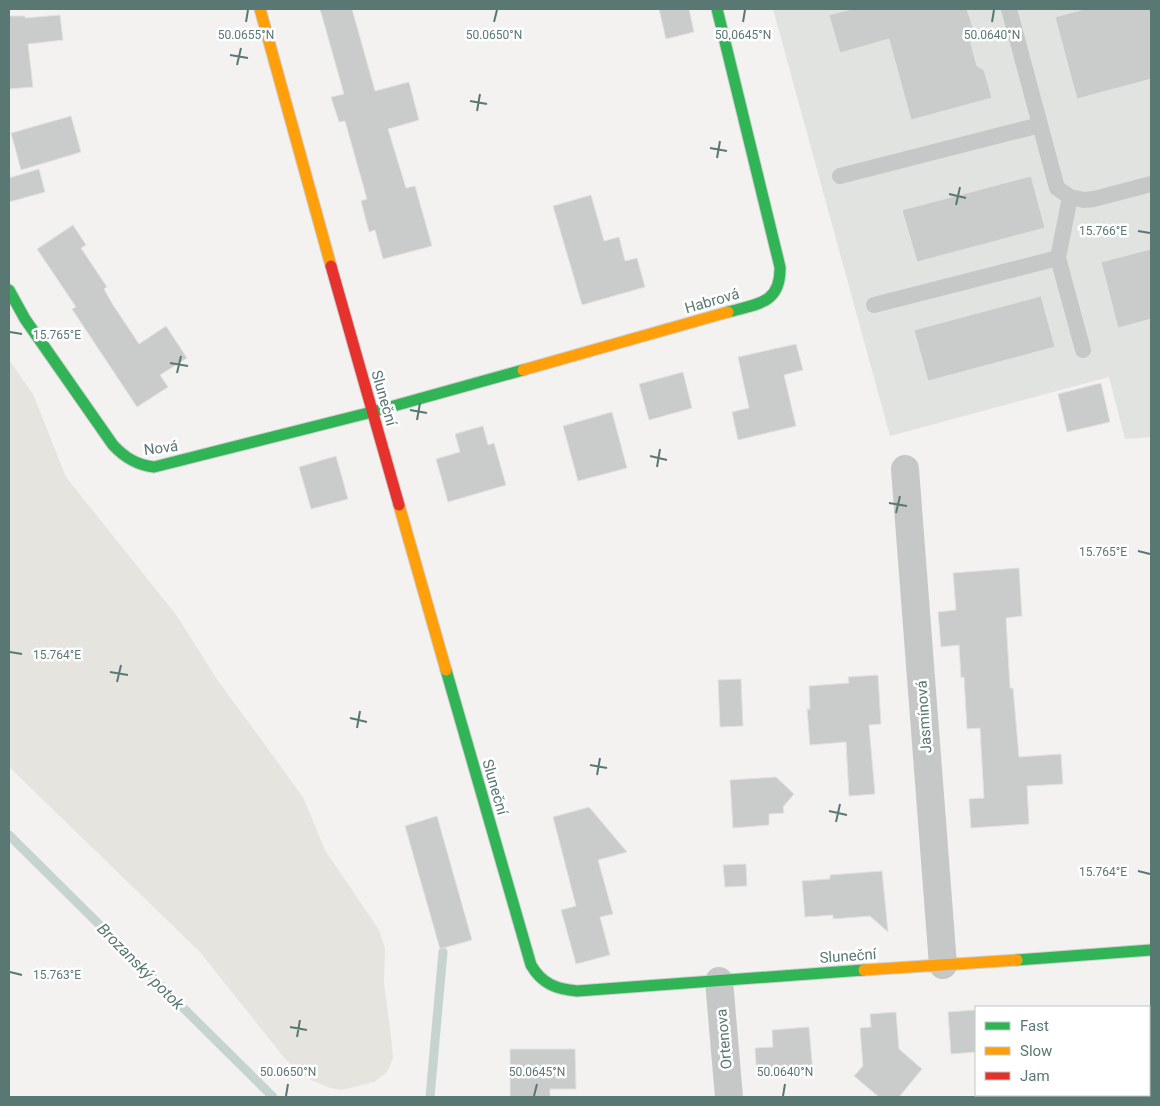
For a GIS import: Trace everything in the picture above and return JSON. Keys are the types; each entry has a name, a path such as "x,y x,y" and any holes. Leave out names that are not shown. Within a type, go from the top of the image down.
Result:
{"street":[{"name":"Sluneční","path":"260,9 372,412 536,977 546,985 560,990 577,991 1151,950"},
{"name":"Habrová","path":"372,412 764,302 777,294 781,281 780,268 717,9"},
{"name":"Nová","path":"9,290 25,319 113,445 124,458 138,466 154,467 172,464 372,412"},
{"name":"Jasmínová","path":"905,468 943,965"},
{"name":"Ortenova","path":"719,981 728,1097"}],"lane":[{"path":"1009,9 1057,188 1070,197 1084,200 1151,184"},
{"path":"840,176 1040,124"},
{"path":"1070,197 1058,258 1083,350"},
{"path":"874,305 1058,258"}],"shaded area":[{"path":"773,9 1151,9 1151,437 1125,439 1109,377 890,436"},
{"path":"9,360 33,394 66,477 177,616 216,678 303,797 325,850 379,930 385,948 384,983 393,1058 387,1072 374,1082 342,1090 308,1079 286,1060 200,952 9,767"}],"building":[{"path":"320,9 352,9 375,91 409,82 419,120 388,129 406,188 415,186 432,246 383,259 375,230 369,232 361,201 367,199 345,121 339,122 331,97 344,94"},
{"path":"659,9 689,9 694,32 666,39"},
{"path":"852,9 967,9 974,31 968,33 977,66 984,70 992,98 911,120 889,39 840,53 829,15"},
{"path":"1085,9 1151,9 1151,79 1077,99 1055,17"},
{"path":"60,15 63,40 28,44 33,87 9,89 9,16 25,16 25,18"},
{"path":"71,116 81,152 21,170 11,133"},
{"path":"39,169 45,192 9,202 9,178"},
{"path":"1031,176 1045,228 917,262 902,210"},
{"path":"591,195 604,241 619,237 625,261 637,258 645,287 582,305 553,206"},
{"path":"73,225 86,245 81,248 107,287 104,289 113,305 139,344 166,326 187,358 160,375 168,387 137,407 72,309 76,307 37,249"},
{"path":"1151,249 1151,319 1118,328 1101,262"},
{"path":"1041,296 1055,347 928,381 914,330"},
{"path":"796,344 803,370 784,375 796,426 738,440 732,412 749,408 738,357"},
{"path":"683,372 692,408 649,420 639,384"},
{"path":"1101,383 1110,422 1067,432 1058,394"},
{"path":"612,412 627,468 578,481 563,426"},
{"path":"483,426 488,445 494,443 506,485 448,502 436,459 460,452 455,434"},
{"path":"336,456 348,499 311,509 299,467"},
{"path":"1019,568 1022,616 1006,618 1010,688 1013,688 1019,757 1061,754 1063,784 1027,786 1029,824 971,828 969,799 984,798 980,728 967,729 964,677 961,678 959,645 941,647 938,612 956,610 953,573"},
{"path":"878,675 881,724 869,725 875,794 849,796 846,742 810,745 807,709 810,709 809,686 849,683 848,677"},
{"path":"741,679 743,726 720,727 718,680"},
{"path":"776,777 794,794 783,807 784,813 769,814 769,825 733,828 730,780"},
{"path":"589,807 627,852 598,860 613,914 600,917 610,955 576,964 561,910 576,906 553,817"},
{"path":"437,816 472,940 440,949 405,826"},
{"path":"746,864 747,886 725,887 723,865"},
{"path":"882,871 888,932 870,916 833,919 833,915 805,917 802,881 830,879 830,875"},
{"path":"975,1010 975,1052 951,1054 948,1012"},
{"path":"896,1012 899,1049 922,1069 899,1097 879,1097 854,1076 863,1066 860,1028 871,1027 870,1014"},
{"path":"809,1027 813,1073 757,1077 755,1048 773,1047 772,1030"},
{"path":"510,1049 575,1049 576,1089 550,1089 550,1097 510,1097"}],"waterway":[{"name":"Brozanský potok","path":"9,835 273,1097"},
{"path":"430,1097 443,952"}],"traffic: fast":[{"path":"717,9 780,267 779,279 772,295 757,304 728,312"},
{"path":"9,290 25,319 113,445 132,460 142,465 154,467 372,412 523,370"},
{"path":"446,670 531,965 545,981 562,989 577,991 864,970"},
{"path":"1017,960 1151,950"}],"traffic: slow":[{"path":"260,9 331,266"},
{"path":"523,370 728,312"},
{"path":"399,505 446,670"},
{"path":"864,970 1017,960"}],"traffic: jam":[{"path":"331,266 399,505"}]}
